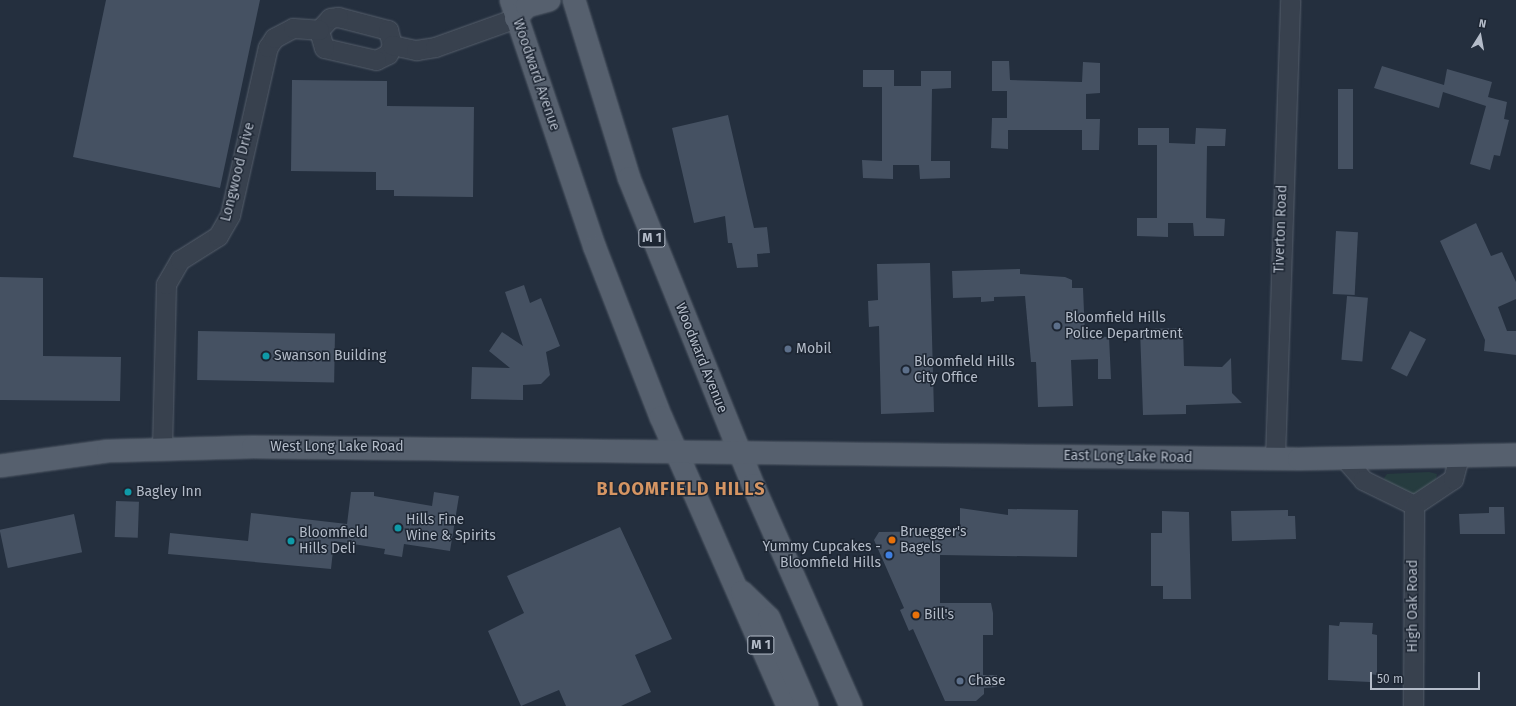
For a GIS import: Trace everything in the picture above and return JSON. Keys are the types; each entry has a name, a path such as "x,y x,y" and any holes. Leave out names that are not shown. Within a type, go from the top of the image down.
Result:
{"main road":[{"path":"513,9 550,0 577,8"},
{"name":"Woodward Avenue","path":"577,8 629,178 740,454 851,706"},
{"name":"Woodward Avenue","path":"513,9 595,248 676,452 788,706"},
{"name":"West Long Lake Road","path":"0,466 85,453 162,448 448,447 740,454"},
{"name":"East Long Lake Road","path":"740,454 1345,459 1516,455"},
{"path":"734,584 769,618 807,706"}],"street":[{"name":"Tiverton Road","path":"1275,458 1290,0"},
{"path":"392,45 416,50 435,47 513,9"},
{"path":"338,17 382,26 388,30 392,45 383,58 376,60 324,48 318,30 330,18 338,17"},
{"name":"Longwood Drive","path":"162,448 166,284 180,260 218,236 230,215 268,47 274,38 293,28 318,30"},
{"path":"1345,459 1363,480 1414,505 1452,479 1459,457"},
{"name":"High Oak Road","path":"1413,706 1414,505"}],"green space":[{"path":"1429,472 1437,474 1435,484 1410,497 1386,484 1384,478 1387,474"}],"building":[{"path":"106,0 260,0 220,188 73,157"},
{"path":"992,61 1009,61 1010,80 1082,82 1083,62 1100,63 1100,93 1086,94 1086,119 1100,119 1099,150 1082,150 1082,130 1008,130 1008,149 991,148 992,118 1007,118 1007,91 992,91"},
{"path":"1382,66 1444,85 1447,69 1492,82 1488,97 1507,102 1504,119 1509,120 1500,156 1494,155 1490,170 1470,164 1486,106 1443,92 1439,108 1374,88"},
{"path":"863,70 894,70 894,86 921,86 921,71 951,71 951,88 932,89 931,161 950,161 950,178 920,179 919,165 893,165 893,179 863,178 862,160 882,161 882,87 863,87"},
{"path":"292,80 387,81 387,106 474,107 473,197 394,196 394,190 376,190 376,172 291,171"},
{"path":"1338,89 1353,89 1353,169 1338,169"},
{"path":"728,115 754,228 767,227 770,253 757,254 758,267 737,268 732,243 728,243 725,216 694,223 672,128"},
{"path":"1138,128 1169,128 1169,143 1195,144 1196,128 1226,129 1225,146 1207,146 1206,218 1225,219 1224,236 1194,236 1193,223 1168,223 1168,237 1137,236 1137,218 1157,218 1157,145 1138,145"},
{"path":"1476,223 1491,256 1502,252 1516,282 1516,299 1498,307 1507,331 1516,331 1516,355 1484,351 1485,340 1440,241"},
{"path":"1336,231 1358,232 1355,295 1333,294"},
{"name":"Bloomfield Hills City Office","path":"930,263 934,412 881,414 879,326 869,327 868,301 878,300 877,264"},
{"name":"Bloomfield Hills Police Department","path":"1020,269 1020,274 1065,277 1072,280 1072,288 1083,288 1085,336 1109,337 1111,379 1098,379 1098,359 1071,360 1073,406 1038,407 1036,362 1031,362 1025,296 994,297 994,301 981,302 981,297 953,298 952,271"},
{"path":"0,277 43,278 43,356 121,357 120,401 0,400"},
{"path":"524,285 530,303 541,298 560,346 546,352 550,375 541,384 523,385 523,400 471,399 472,367 510,368 489,351 502,332 523,346 505,292"},
{"path":"1347,296 1368,298 1362,362 1341,360"},
{"path":"1183,328 1184,366 1222,367 1231,358 1232,393 1242,403 1186,405 1186,414 1143,415 1140,329"},
{"name":"Swanson Building","path":"198,331 335,333 334,382 197,380"},
{"path":"1410,331 1426,339 1407,377 1391,368"},
{"path":"351,492 374,492 374,496 432,506 434,492 459,496 450,551 404,544 402,557 384,554 385,549 334,541 331,569 168,554 170,533 248,541 251,513 347,524"},
{"path":"116,501 139,502 138,538 115,537"},
{"path":"1489,507 1504,507 1505,534 1460,534 1459,514 1489,513"},
{"path":"960,508 1008,515 1008,509 1078,510 1077,557 940,555 940,603 991,603 993,613 993,635 983,635 983,675 997,675 997,687 984,688 984,694 976,701 945,701 913,629 909,631 900,610 904,608 874,540 879,532 960,531"},
{"path":"1288,510 1288,516 1295,516 1296,539 1232,541 1231,511"},
{"path":"1162,511 1189,512 1191,599 1163,599 1163,586 1151,586 1151,533 1162,533"},
{"path":"74,514 82,552 8,568 0,530"},
{"path":"620,527 672,639 635,655 651,692 621,706 566,706 559,690 521,706 488,631 524,613 507,576"},
{"path":"1340,622 1373,623 1372,634 1377,635 1377,675 1370,674 1370,682 1328,680 1329,625 1339,626"}],"place":[{"name":"Bloomfield Hills Police Department","path":"1057,326"},
{"name":"Mobil","path":"788,349"},
{"name":"Swanson Building","path":"266,356"},
{"name":"Bloomfield Hills City Office","path":"906,370"},
{"name":"Bagley Inn","path":"128,492"},
{"name":"Hills Fine Wine & Spirits","path":"398,528"},
{"name":"Bruegger's Bagels","path":"892,540"},
{"name":"Bloomfield Hills Deli","path":"291,541"},
{"name":"Yummy Cupcakes - Bloomfield Hills","path":"889,555"},
{"name":"Bill's","path":"916,615"},
{"name":"Chase","path":"960,681"}],"district":[{"name":"BLOOMFIELD HILLS","path":"681,489"}]}
